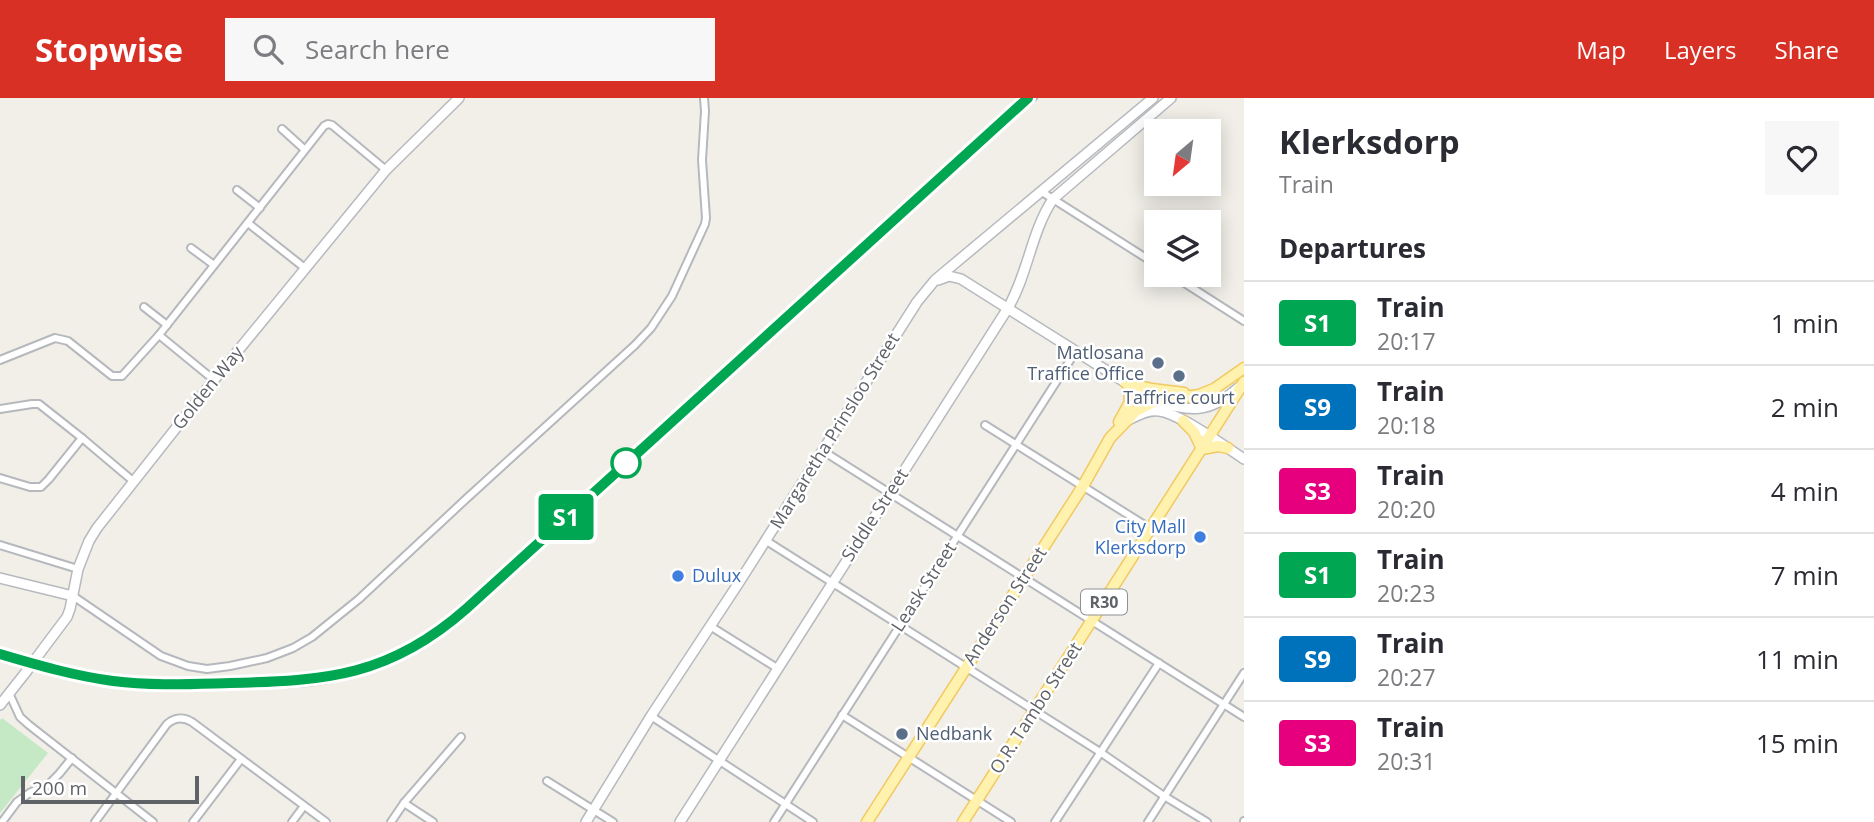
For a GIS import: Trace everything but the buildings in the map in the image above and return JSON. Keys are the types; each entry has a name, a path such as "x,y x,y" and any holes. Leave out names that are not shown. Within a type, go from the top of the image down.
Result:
{"main road":[{"path":"1155,401 1199,395 1243,374"},
{"name":"O.R. Tambo Street","path":"963,822 1222,418 1243,374"},
{"path":"1110,438 1130,402 1128,384 1199,395"},
{"name":"Anderson Street","path":"867,822 1083,486 1110,438 1136,411 1155,401"},
{"path":"1182,421 1194,432 1202,449 1225,446 1219,429 1222,418"}],"street":[{"name":"Golden Way","path":"0,705 67,617 78,569 97,528 386,170 459,98"},
{"path":"0,578 73,597 161,656 188,666 208,669 267,658 312,637 359,599 651,328 672,296 705,224 702,160 704,98"},
{"name":"Margaretha Prinsloo Street","path":"586,822 917,302 936,280 1153,98"},
{"path":"1053,199 1171,98"},
{"path":"0,360 59,338 68,341 112,376 126,374 304,149 327,124 332,125 386,170"},
{"path":"282,129 304,149"},
{"path":"237,190 260,208"},
{"path":"1042,192 1144,257"},
{"name":"Siddle Street","path":"680,822 1008,308 1041,221 1053,199"},
{"path":"248,223 306,269"},
{"path":"191,247 214,265"},
{"path":"936,280 949,276 961,279 1155,401 1183,408 1209,407 1224,400 1243,374"},
{"path":"1191,287 1244,321"},
{"path":"144,307 167,324"},
{"path":"159,335 215,380"},
{"name":"Leask Street","path":"774,822 1076,351"},
{"path":"0,409 38,404 133,481"},
{"path":"1127,421 1154,411 1166,412 1210,436 1244,459"},
{"path":"985,425 1151,529"},
{"path":"0,478 30,487 41,487 82,438"},
{"path":"823,451 1244,716"},
{"path":"765,540 1207,822"},
{"path":"0,545 78,569"},
{"path":"710,626 777,668"},
{"path":"1055,822 1159,663"},
{"path":"1148,822 1244,673"},
{"path":"9,693 20,717 153,822"},
{"path":"842,715 1011,822"},
{"path":"651,716 813,822"},
{"path":"94,822 167,724 181,718 192,722 326,822"},
{"path":"391,822 461,737"},
{"path":"2,822 16,802 48,785 72,758"},
{"path":"193,822 241,759"},
{"path":"547,781 612,822"},
{"path":"404,803 433,822"},
{"path":"292,822 304,806"}],"green space":[{"path":"2,718 48,753 0,813 0,720"}],"railway":[{"path":"0,658 97,683 143,688 315,684 365,673 401,658 434,639 465,616 1036,98"}],"train":[{"name":"S1","path":"0,654 93,678 159,685 314,680 357,671 406,651 430,637 466,609 1028,98"}],"place":[{"name":"Matlosana Traffice Office","path":"1158,363"},
{"name":"Taffrice court","path":"1179,376"},
{"name":"City Mall Klerksdorp","path":"1200,537"},
{"name":"Dulux","path":"678,576"},
{"name":"Nedbank","path":"902,734"}]}
